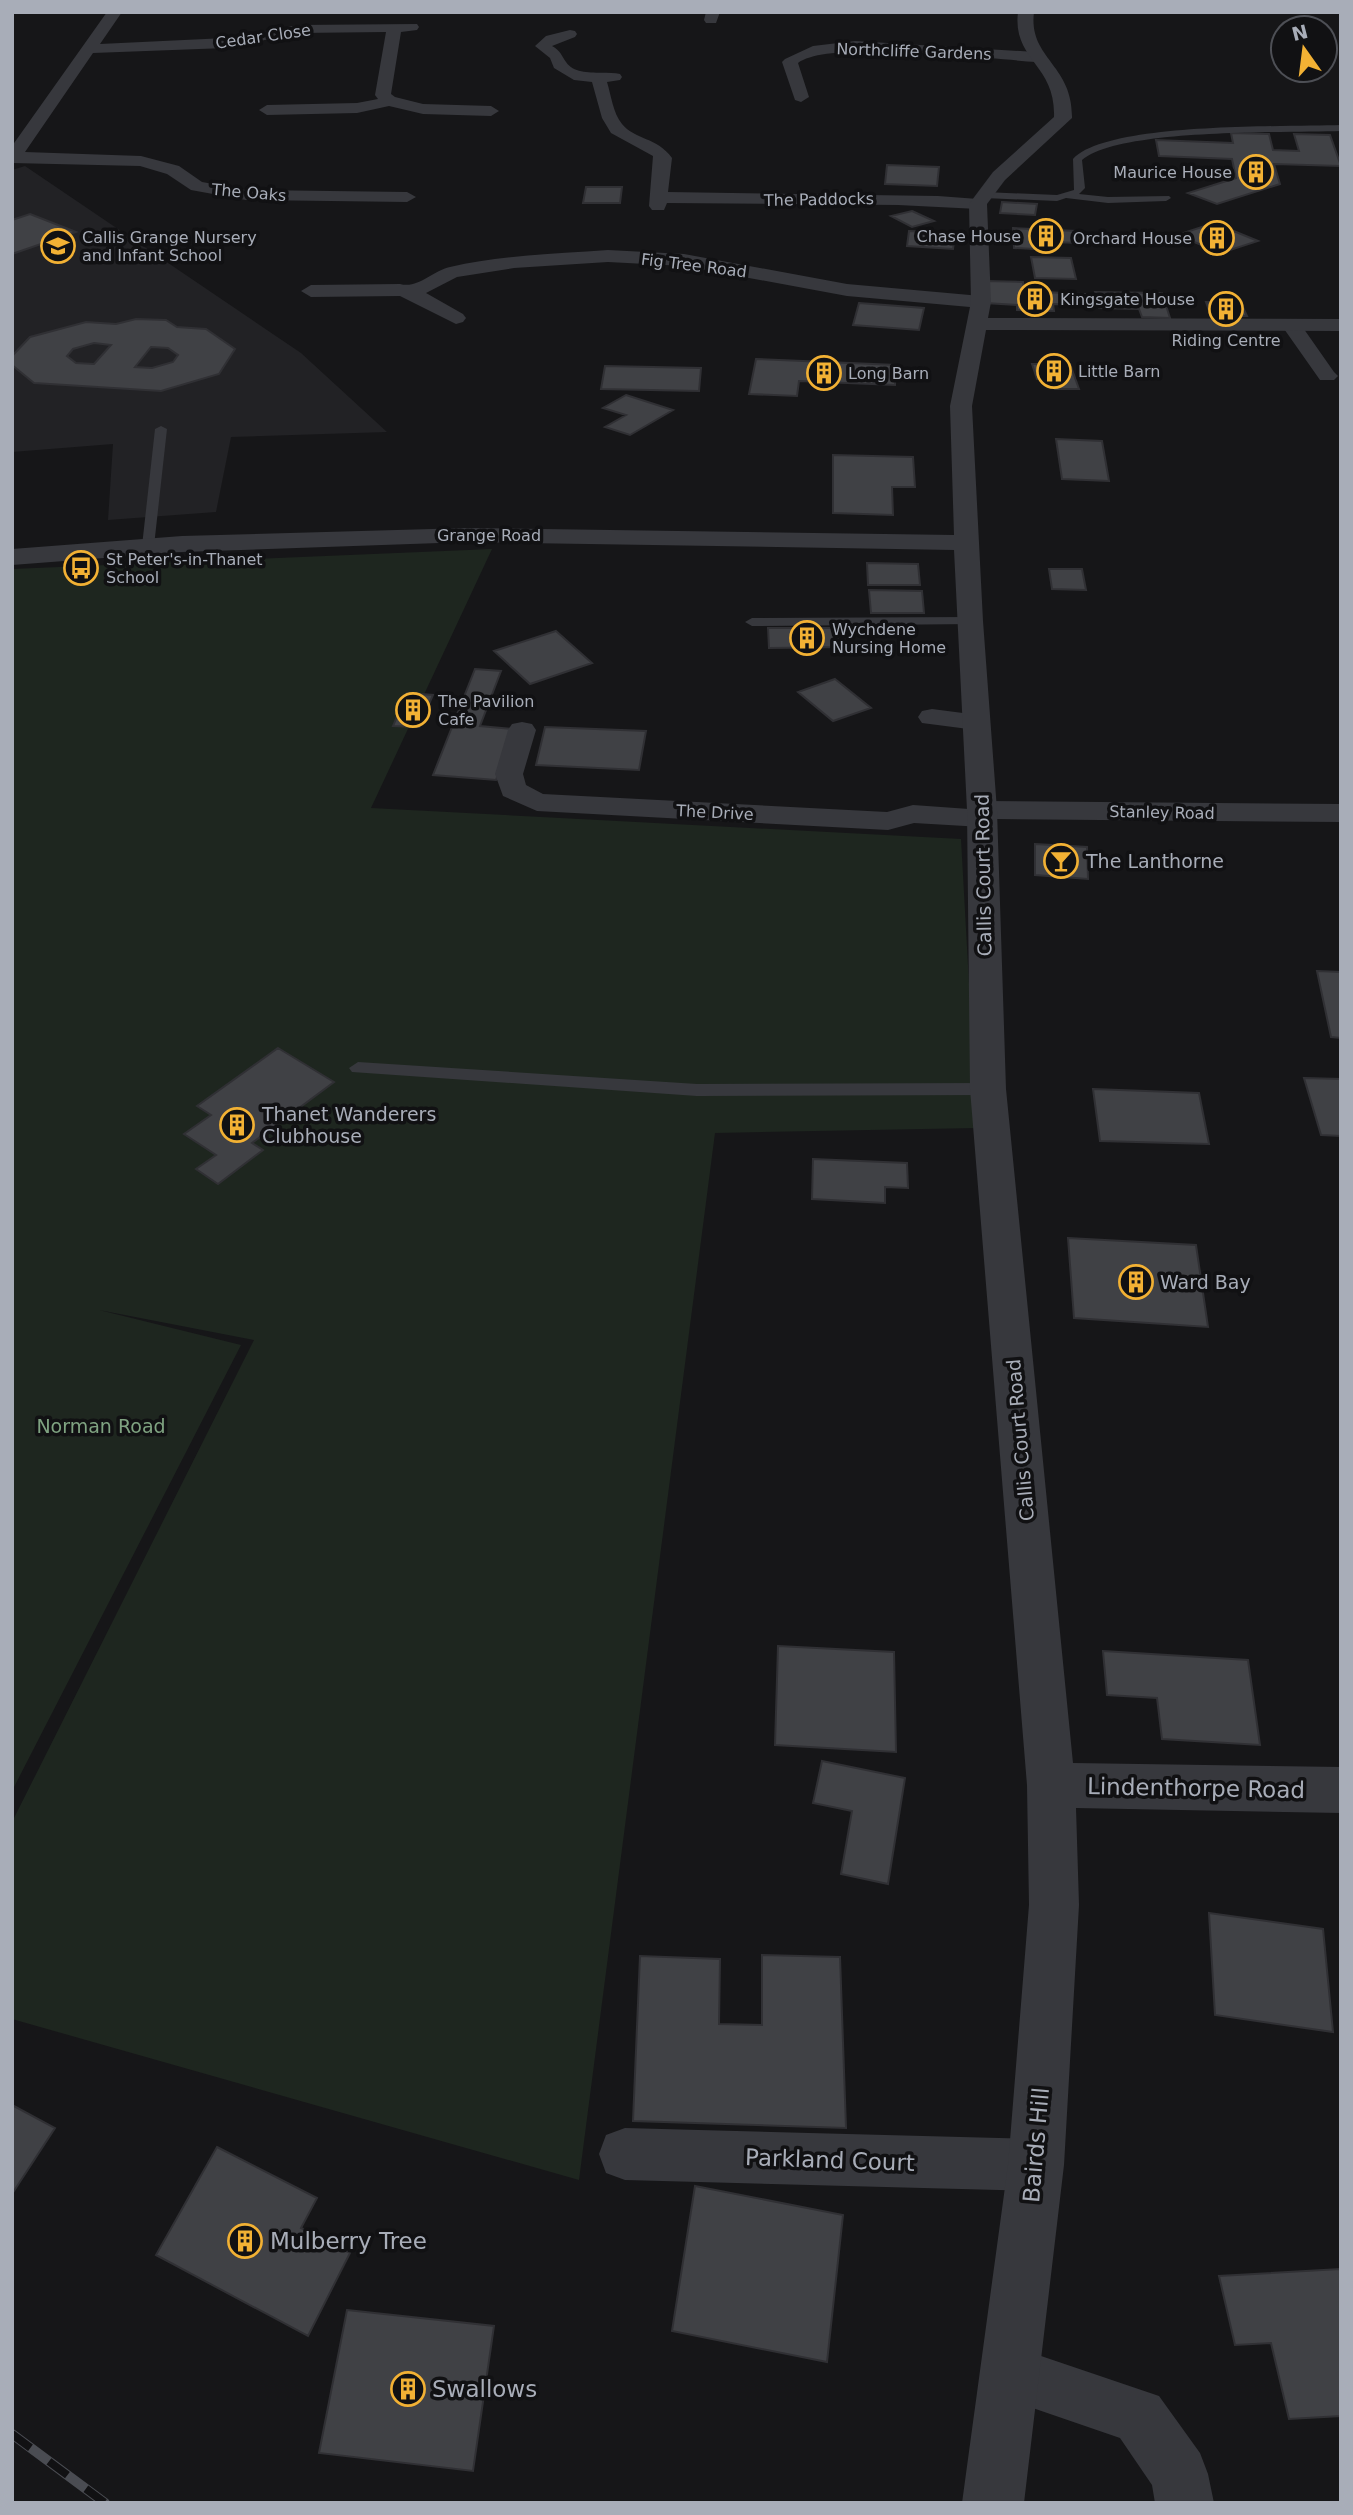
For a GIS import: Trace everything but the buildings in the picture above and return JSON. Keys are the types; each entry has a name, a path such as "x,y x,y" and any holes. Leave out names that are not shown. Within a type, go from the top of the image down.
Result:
{"street":[{"path":"13,158 115,12"},
{"path":"981,200 1019,156 1063,118 1064,101 1052,72 1036,57 1028,41 1024,24 1026,12"},
{"path":"388,101 383,95 394,27"},
{"name":"Cedar Close","path":"90,49 226,43 298,29 412,27"},
{"name":"The Paddocks","path":"570,34 551,39 543,46 557,56 559,65 580,77 606,77 613,124 619,131 660,152 663,158 659,201 981,200"},
{"name":"Northcliffe Gardens","path":"784,101 809,95 790,62 807,52 829,48 855,46 1036,57"},
{"path":"365,78 405,78"},
{"path":"267,110 285,115 357,108 388,101 472,114 491,111"},
{"name":"The Oaks","path":"13,158 141,161 173,170 197,186 246,195 407,197"},
{"name":"Callis Court Road","path":"981,200 979,313 961,406 982,814 988,1089 1051,1785"},
{"name":"Fig Tree Road","path":"311,291 332,295 412,293 452,272 514,262 608,256 684,260 979,313"},
{"name":"Fig Tree Road","path":"412,293 458,317"},
{"path":"979,313 1293,326 1341,325"},
{"path":"1293,326 1327,378"},
{"name":"Grange Road","path":"12,556 148,546 505,534 966,543"},
{"path":"932,717 976,722"},
{"name":"The Drive","path":"522,730 509,774 510,782 513,790 537,803 888,821 912,814 982,814"},
{"name":"Stanley Road","path":"982,814 1341,813"},
{"name":"Lindenthorpe Road","path":"1051,1785 1341,1790"},
{"name":"Bairds Hill","path":"993,2503 1036,2165 1054,1905 1051,1785"},
{"name":"Parkland Court","path":"625,2154 1036,2165"},
{"path":"1009,2373 1139,2416 1179,2474 1185,2503"}],"lane":[{"path":"1068,195 1080,188 1077,159 1089,149 1112,141 1168,133 1341,128"},
{"path":"981,200 1068,195 1108,200 1166,198"},
{"path":"148,546 161,429"},
{"path":"752,622 970,621"},
{"path":"358,1068 697,1090 988,1089"}],"shaded area":[{"path":"25,166 301,353 387,432 231,437 216,512 108,520 113,444 12,452 12,170"}],"green space":[{"name":"Norman Road","path":"492,549 371,808 961,839 977,1128 715,1133 579,2180 12,2019 12,1822 254,1340 99,1310 241,1345 12,1791 12,569"}],"railway":[{"path":"12,2434 105,2503"}],"place":[{"name":"Maurice House","path":"1256,172"},
{"name":"Chase House","path":"1046,236"},
{"name":"Orchard House","path":"1217,238"},
{"name":"Callis Grange Nursery and Infant School","path":"58,246"},
{"name":"Kingsgate House","path":"1035,299"},
{"name":"Riding Centre","path":"1226,309"},
{"name":"Little Barn","path":"1054,371"},
{"name":"Long Barn","path":"824,373"},
{"name":"St Peter's-in-Thanet School","path":"81,568"},
{"name":"Wychdene Nursing Home","path":"807,638"},
{"name":"The Pavilion Cafe","path":"413,710"},
{"name":"The Lanthorne","path":"1061,861"},
{"name":"Thanet Wanderers Clubhouse","path":"237,1125"},
{"name":"Ward Bay","path":"1136,1282"},
{"name":"Mulberry Tree","path":"245,2241"},
{"name":"Swallows","path":"408,2389"}]}
